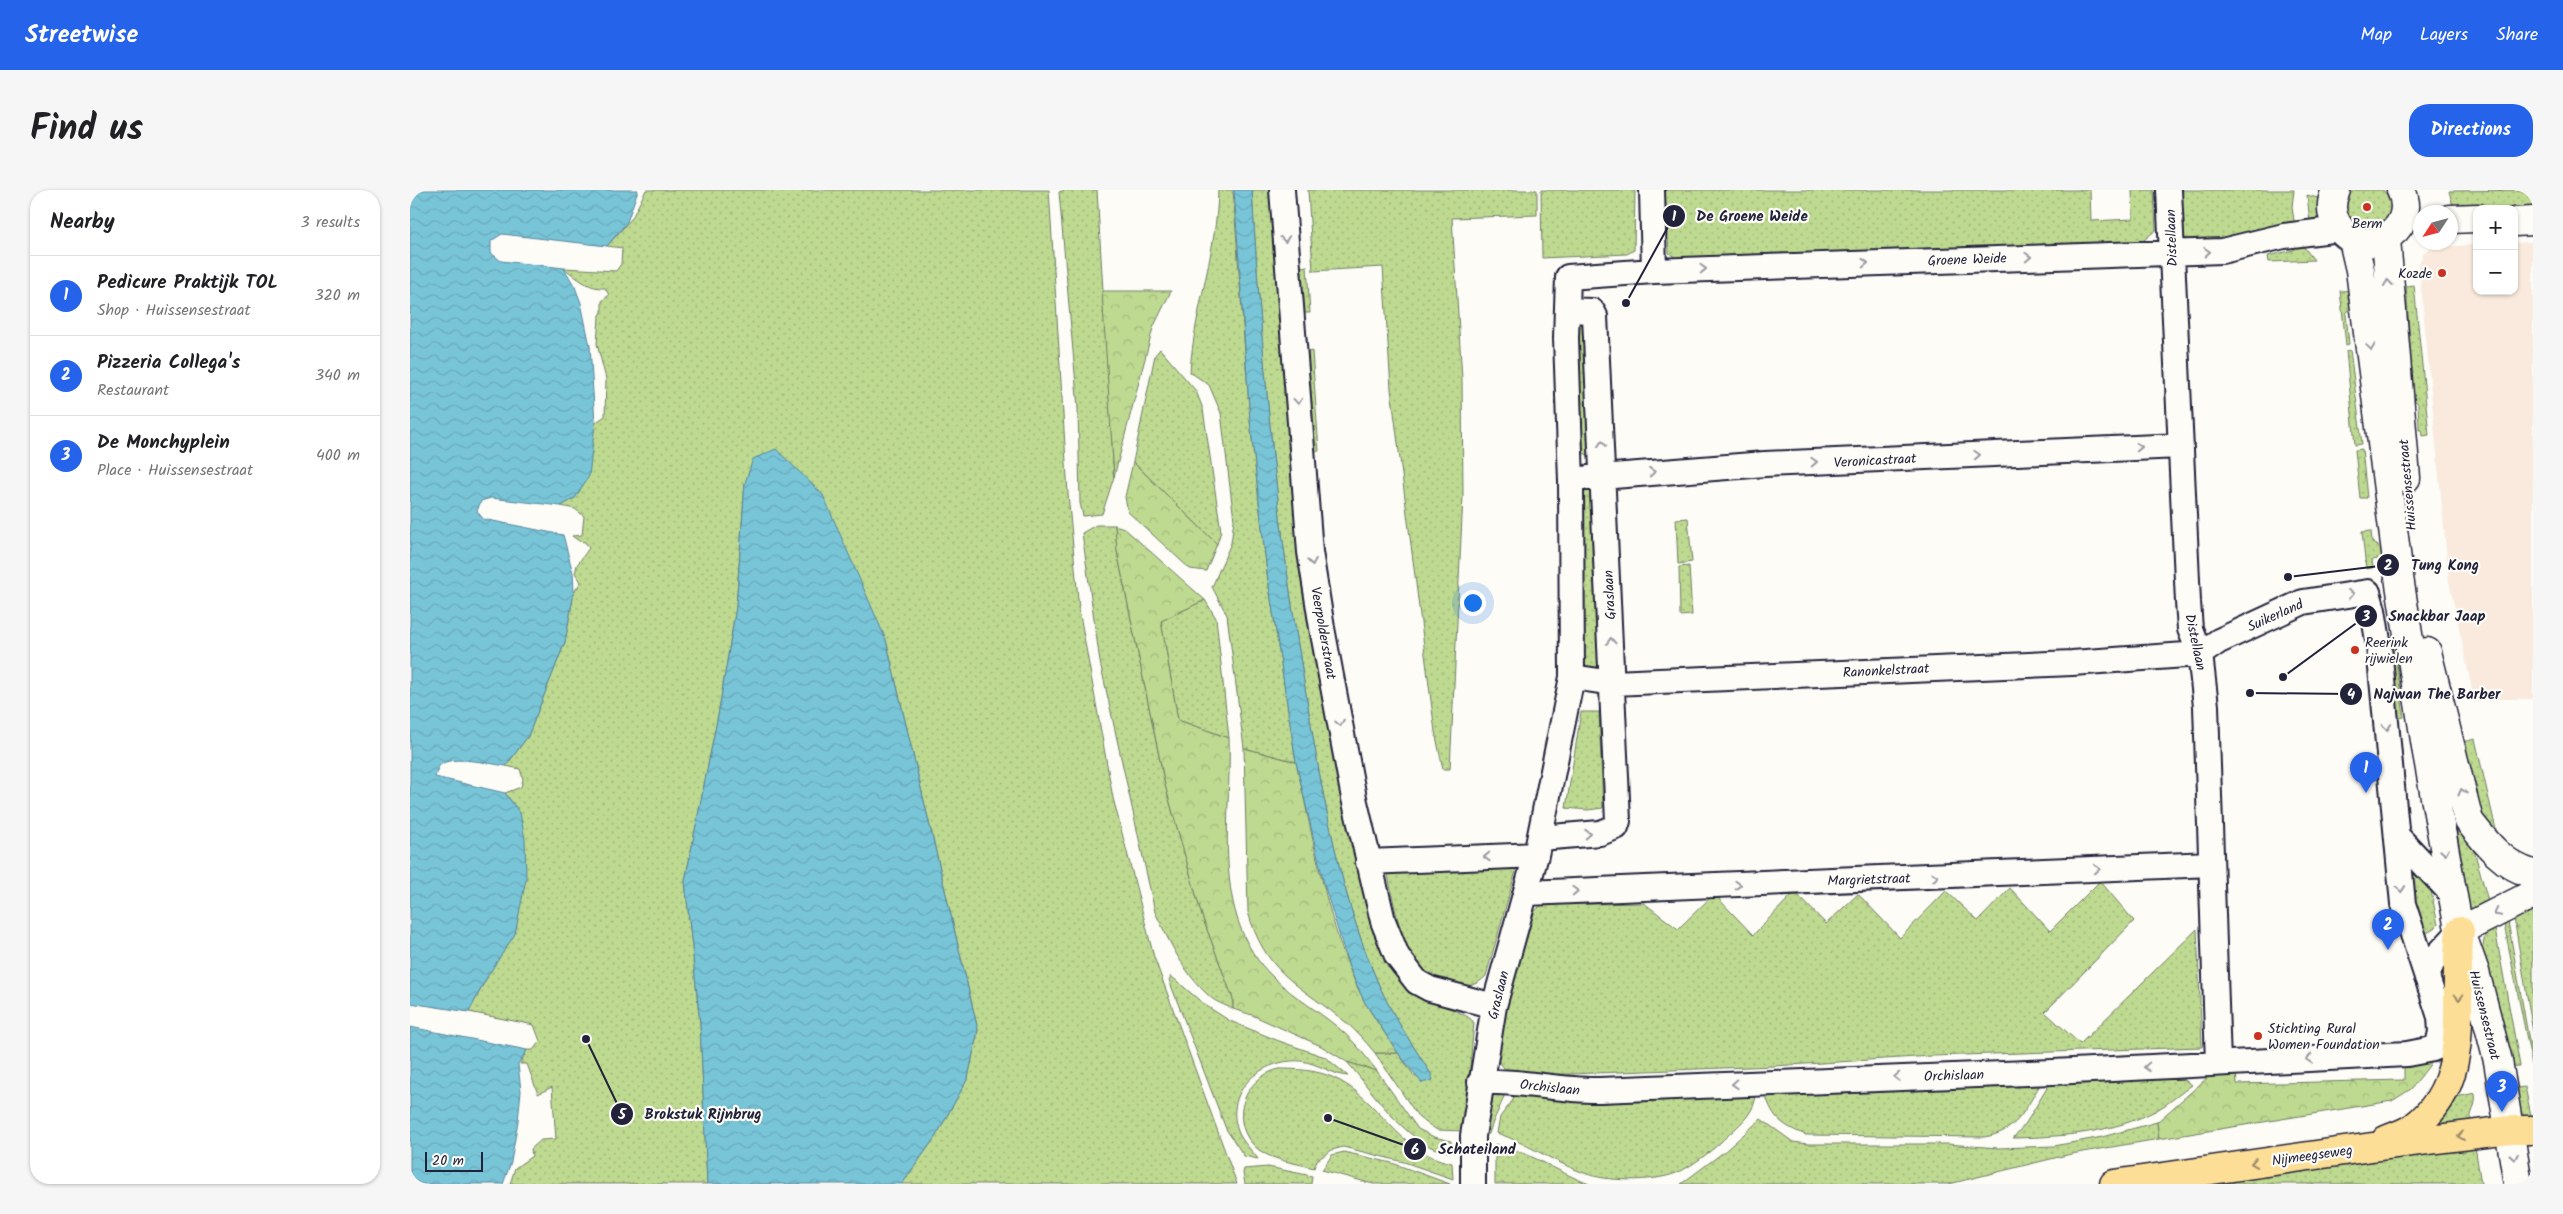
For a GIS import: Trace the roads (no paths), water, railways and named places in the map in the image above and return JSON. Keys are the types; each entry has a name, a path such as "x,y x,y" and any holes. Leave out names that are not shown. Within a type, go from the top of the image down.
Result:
{"main road":[{"path":"2372,1147 2413,1128 2443,1096 2455,1064 2459,1017 2457,954 2460,931"},
{"name":"Nijmeegseweg","path":"2114,1184 2372,1147 2521,1130"}],"street":[{"name":"Veerpolderstraat","path":"1282,190 1310,552 1327,657 1368,862 1390,940 1402,965 1417,982 1430,989 1494,1006"},
{"path":"1652,190 1654,271"},
{"name":"Distellaan","path":"2169,190 2190,628 2200,654 2206,706 2218,1063"},
{"name":"Huissensestraat","path":"2401,190 2405,204 2403,227 2386,268 2416,582 2425,642 2469,820 2481,836 2507,862 2533,874"},
{"name":"Huissensestraat","path":"2333,191 2332,211 2346,234 2362,283 2400,584 2452,894 2460,931 2475,972 2498,1061 2521,1130 2518,1184"},
{"path":"2458,219 2473,218"},
{"path":"2518,222 2533,221"},
{"path":"2346,234 2370,243 2403,227"},
{"name":"Groene Weide","path":"1592,275 1654,271 2116,254 2171,254 2222,251 2292,235 2346,234"},
{"name":"Graslaan","path":"1474,1184 1473,1136 1480,1082 1494,1006 1527,893 1538,847 1572,677 1572,481 1566,338 1568,277 1592,275"},
{"name":"Graslaan","path":"1368,862 1538,847 1600,833 1616,827 1618,821 1613,683 1595,316 1592,311 1568,310"},
{"name":"Veronicastraat","path":"1572,481 1603,476 1765,464 2180,446"},
{"name":"Suikerland","path":"2200,654 2228,637 2289,608 2316,598 2368,592 2379,647 2397,836"},
{"name":"Ranonkelstraat","path":"1572,677 1613,683 2072,663 2200,654"},
{"path":"2397,836 2452,894"},
{"path":"2397,836 2402,904 2427,978"},
{"name":"Margrietstraat","path":"1527,893 2212,864"},
{"path":"2427,978 2433,960 2460,931 2533,894"},
{"name":"Orchislaan","path":"1480,1082 1501,1081 1571,1090 1600,1090 2407,1054 2428,1051 2438,1045 2441,1032 2440,1017 2427,978"}],"water":[{"path":"410,190 638,190 627,222 607,246 502,234 491,241 491,253 501,261 564,268 575,287 581,303 590,346 595,423 589,476 575,498 561,506 491,498 481,501 477,511 483,519 563,535 573,573 574,592 565,642 528,736 506,766 461,760 444,762 439,766 435,777 505,793 520,813 525,839 526,879 515,934 487,977 469,1012 410,1003"},
{"path":"1234,190 1252,190 1260,309 1276,486 1292,604 1321,785 1339,866 1363,945 1378,983 1396,1018 1431,1074 1433,1080 1422,1083 1398,1053 1364,1001 1349,967 1324,884 1296,762 1267,573 1250,420"},
{"path":"776,449 823,495 886,640 978,1030 968,1078 936,1136 902,1184 707,1184 700,1023 685,881 719,710 736,607 745,483 753,459"},
{"path":"410,1027 527,1050 518,1064 521,1091 518,1121 511,1162 503,1184 410,1184"}],"place":[{"name":"Berm","path":"2367,207"},
{"name":"Kozde","path":"2442,273"},
{"name":"De Groene Weide","path":"1626,303"},
{"name":"Tung Kong","path":"2288,577"},
{"name":"Reerink rijwielen","path":"2355,650"},
{"name":"Snackbar Jaap","path":"2283,677"},
{"name":"Najwan The Barber","path":"2250,693"},
{"name":"Pedicure Praktijk TOL","path":"2366,793"},
{"name":"Pizzeria Collega's","path":"2388,950"},
{"name":"Stichting Rural Women Foundation","path":"2258,1036"},
{"name":"Brokstuk Rijnbrug","path":"586,1039"},
{"name":"De Monchyplein","path":"2502,1112"},
{"name":"Schateiland","path":"1328,1118"}]}
